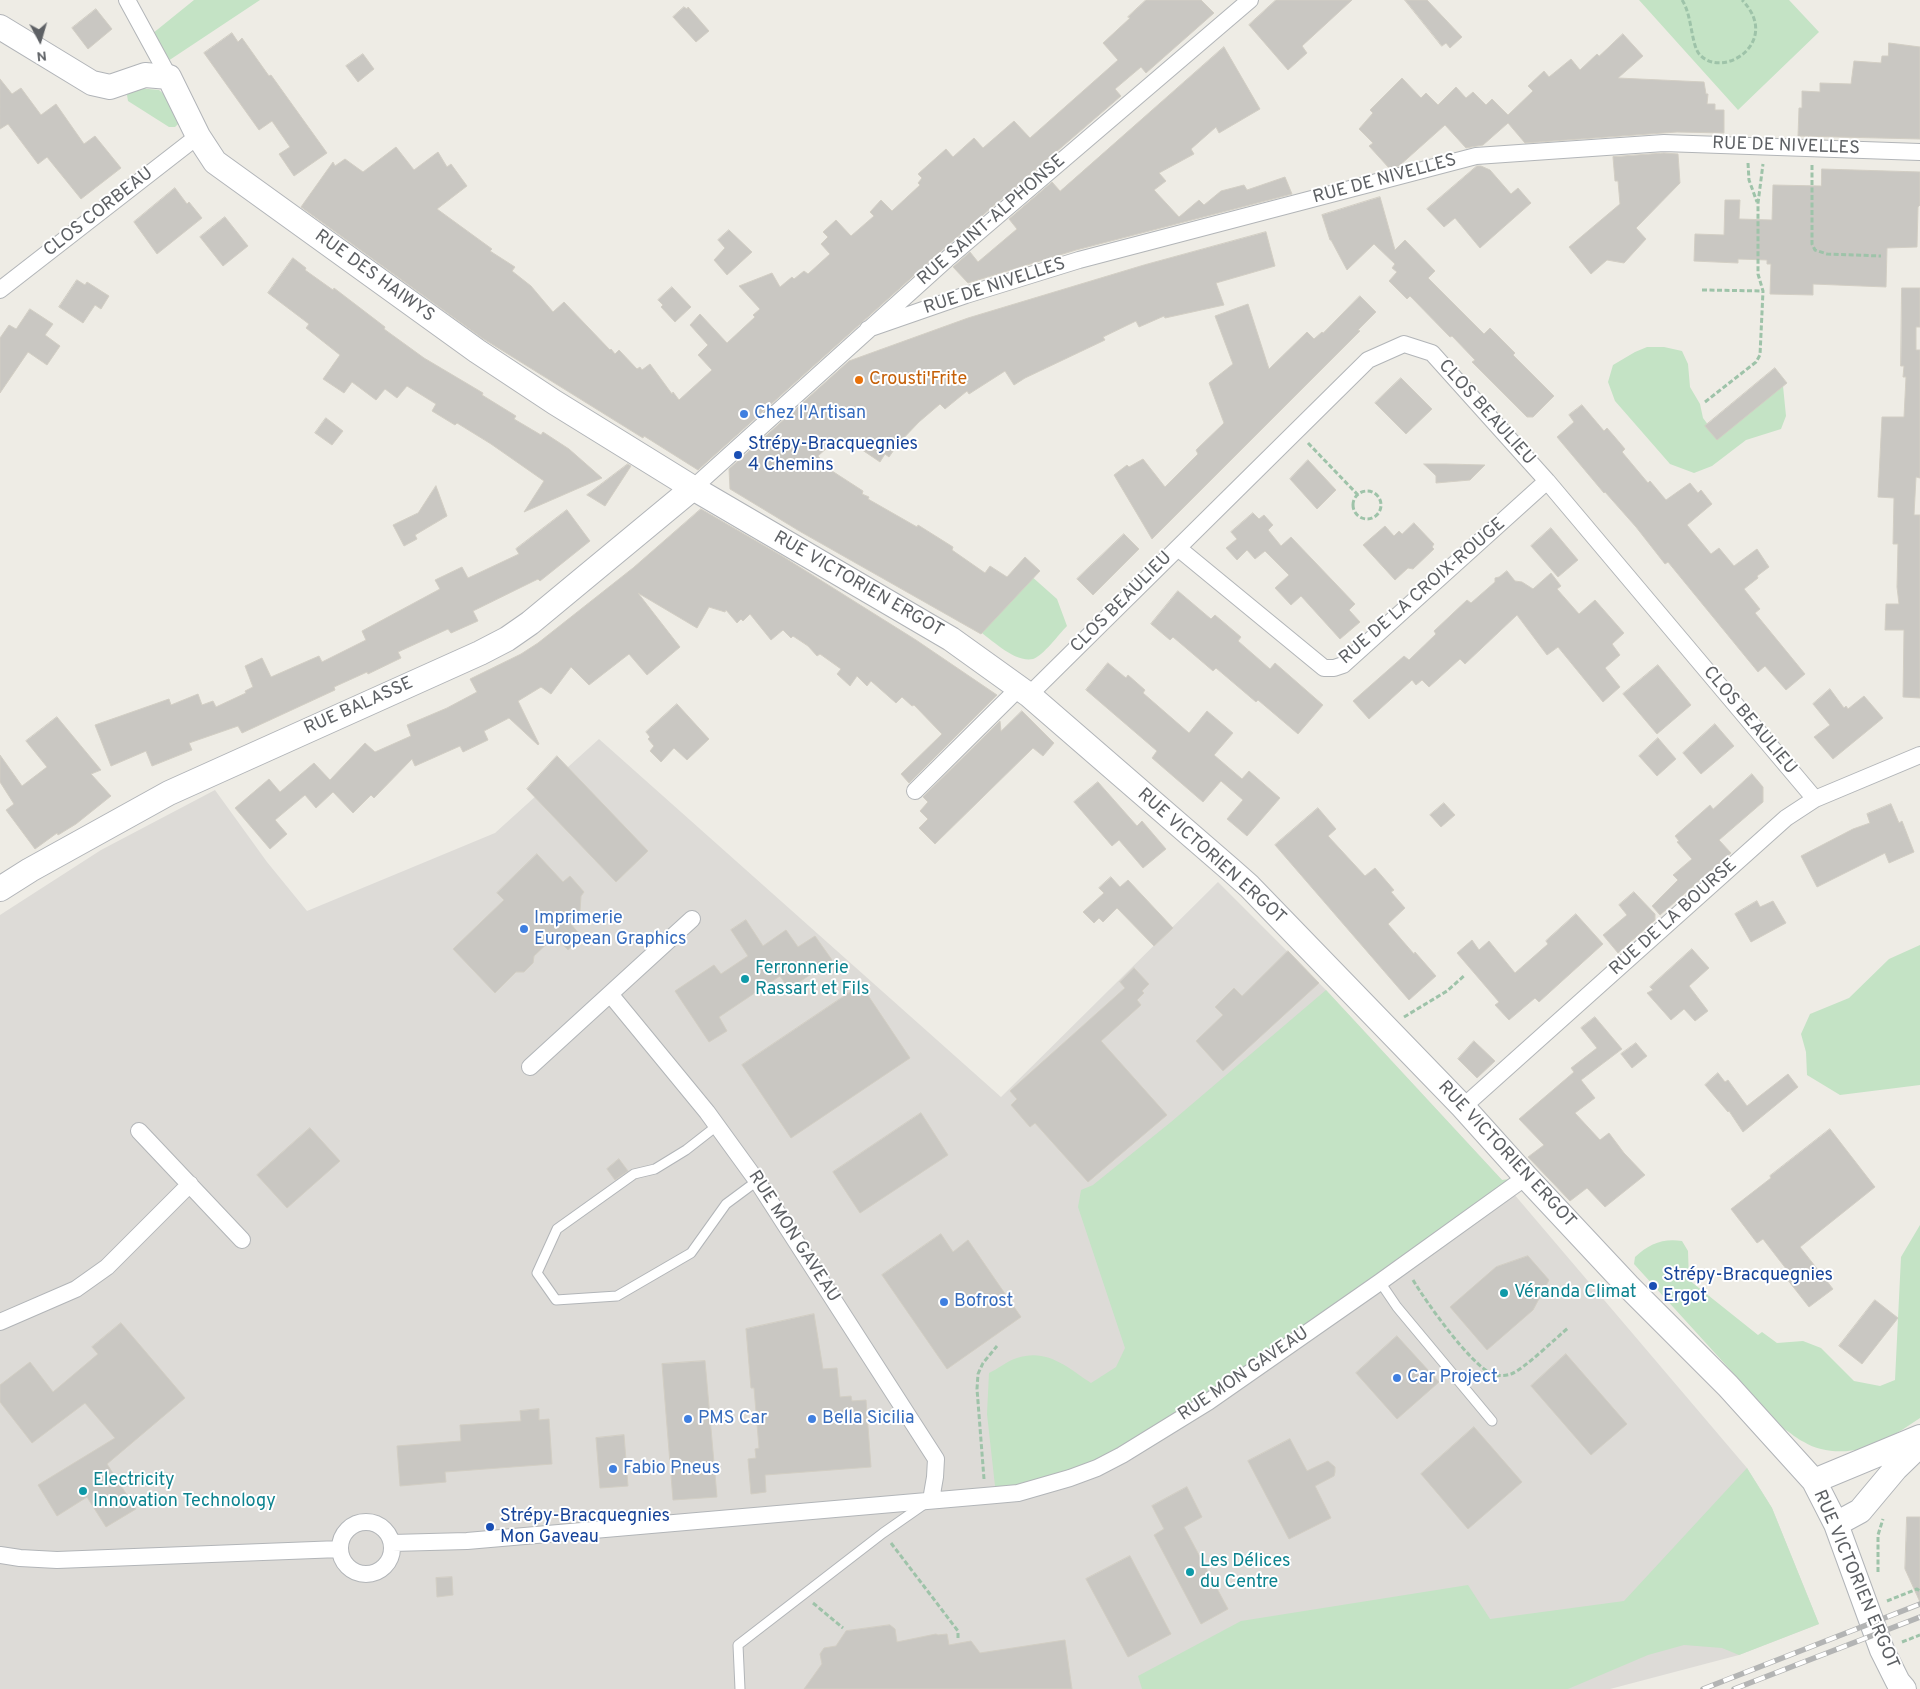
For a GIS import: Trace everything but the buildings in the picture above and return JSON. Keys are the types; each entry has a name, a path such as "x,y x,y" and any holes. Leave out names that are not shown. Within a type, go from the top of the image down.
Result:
{"street":[{"name":"RUE DES HAIWYS","path":"127,0 169,77 198,136 216,162 476,351 693,488"},
{"name":"RUE SAINT-ALPHONSE","path":"693,488 868,329 1250,0"},
{"path":"0,27 92,83 110,87 145,75 169,77"},
{"name":"CLOS CORBEAU","path":"0,290 198,136"},
{"name":"RUE DE NIVELLES","path":"868,329 957,298 1079,260 1476,156 1664,143 1920,152"},
{"name":"CLOS BEAULIEU","path":"1024,692 1178,548 1368,360 1404,344 1432,353 1548,481 1815,798"},
{"name":"RUE DE LA CROIX-ROUGE","path":"1178,548 1324,668 1334,668 1343,665 1548,481"},
{"name":"RUE VICTORIEN ERGOT","path":"693,488 951,639 1024,692 1249,886 1463,1107 1628,1286 1728,1386 1814,1481 1836,1524 1882,1650 1898,1682 1904,1689"},
{"name":"RUE BALASSE","path":"0,889 30,870 169,793 480,653 507,639 530,623 693,488"},
{"path":"915,791 1024,692"},
{"name":"RUE DE LA BOURSE","path":"1463,1107 1786,818 1815,798 1915,758"},
{"path":"530,1068 692,919"},
{"name":"RUE MON GAVEAU","path":"610,994 718,1125 757,1181 936,1459 931,1500"},
{"path":"139,1131 242,1240"},
{"name":"RUE MON GAVEAU","path":"392,1543 477,1540 986,1496 1018,1493 1039,1488 1097,1468 1122,1455 1208,1402 1526,1177"},
{"path":"0,1322 76,1289 107,1267 190,1184"},
{"path":"1814,1481 1920,1437"},
{"path":"1836,1524 1860,1511 1896,1468 1920,1445"},
{"path":"359,1522 376,1523 384,1528 392,1543 390,1560 384,1566 369,1574 353,1570 346,1565 340,1549 341,1540 345,1532 359,1522"},
{"path":"0,1555 57,1560 340,1549"}],"lane":[{"path":"718,1125 686,1150 656,1169 634,1174 557,1229 537,1273 556,1300 617,1296 691,1253 726,1204 757,1181"},
{"path":"1380,1282 1397,1307 1492,1421"},
{"path":"740,1689 738,1645 883,1533 931,1500"}],"path":[{"path":"1682,0 1693,32 1695,46 1700,56 1714,62 1733,60 1741,56 1749,49 1754,40 1755,18 1750,8 1742,0"},
{"path":"1756,146 1748,180 1758,203"},
{"path":"1705,402 1756,362 1760,355 1763,291 1758,274 1758,203 1762,178 1756,146"},
{"path":"1813,148 1812,244 1815,250 1827,254 1881,256"},
{"path":"1702,290 1763,291"},
{"path":"1296,431 1358,495"},
{"path":"1362,492 1371,492 1378,498 1380,506 1377,515 1369,519 1356,515 1353,507 1358,495 1362,492"},
{"path":"1390,1032 1400,1020 1447,991 1465,975"},
{"path":"1404,1265 1424,1299 1454,1336 1484,1369 1492,1374 1498,1376 1516,1372 1568,1328"},
{"path":"986,1496 977,1389 978,1374 983,1363 997,1346"},
{"path":"1878,1577 1878,1535 1884,1515"},
{"path":"883,1533 958,1631 958,1640"},
{"path":"1888,1610 1884,1602 1918,1589 1920,1591"},
{"path":"803,1595 843,1628"},
{"path":"1899,1634 1903,1644 1920,1636"}],"shaded area":[{"path":"599,739 1001,1097 1218,882 1326,990 1502,1180 1747,1468 1772,1508 1819,1624 1739,1655 1610,1689 0,1689 0,915 101,850 215,790 267,862 307,911 495,833"}],"green space":[{"path":"194,0 260,0 162,65 147,38"},
{"path":"1639,0 1789,0 1819,32 1738,110"},
{"path":"138,88 159,90 166,96 180,122 175,127 169,127 128,101 127,95 130,90"},
{"path":"1647,347 1664,347 1682,351 1688,364 1690,387 1700,404 1703,418 1712,430 1782,376 1786,416 1781,429 1746,440 1712,466 1694,473 1670,464 1615,401 1608,382 1613,365"},
{"path":"1030,575 1057,599 1067,626 1041,654 1033,659 1026,659 1019,658 1004,650 978,630"},
{"path":"1920,945 1920,1085 1840,1095 1807,1075 1806,1052 1801,1034 1810,1014 1849,998 1889,959"},
{"path":"1326,990 1502,1180 1526,1177 1122,1455 996,1495 987,1414 989,1373 1017,1358 1038,1355 1065,1365 1091,1383 1116,1367 1125,1348 1078,1207 1081,1190 1093,1185 1171,1122"},
{"path":"1920,1225 1920,1418 1883,1441 1854,1450 1833,1451 1813,1446 1801,1441 1784,1429 1634,1264 1635,1257 1651,1245 1669,1240 1682,1241 1688,1251 1689,1280 1758,1335 1762,1332 1777,1343 1803,1341 1821,1348 1854,1381 1880,1386 1895,1380 1901,1257"},
{"path":"1747,1468 1772,1508 1819,1624 1739,1655 1722,1648 1684,1645 1648,1655 1568,1689 1142,1689 1138,1676 1241,1621 1468,1585 1490,1619 1624,1601"}],"railway":[{"path":"1703,1689 1920,1604"},
{"path":"1734,1689 1920,1617"}],"place":[{"name":"Crousti'Frite","path":"859,380"},
{"name":"Chez l'Artisan","path":"744,414"},
{"name":"Strépy-Bracquegnies 4 Chemins","path":"738,455"},
{"name":"Imprimerie European Graphics","path":"524,929"},
{"name":"Ferronnerie Rassart et Fils","path":"745,979"},
{"name":"Strépy-Bracquegnies Ergot","path":"1653,1286"},
{"name":"Véranda Climat","path":"1504,1293"},
{"name":"Bofrost","path":"944,1302"},
{"name":"Car Project","path":"1397,1378"},
{"name":"PMS Car","path":"688,1419"},
{"name":"Bella Sicilia","path":"812,1419"},
{"name":"Fabio Pneus","path":"613,1469"},
{"name":"Electricity Innovation Technology","path":"83,1491"},
{"name":"Strépy-Bracquegnies Mon Gaveau","path":"490,1527"},
{"name":"Les Délices du Centre","path":"1190,1572"}]}
